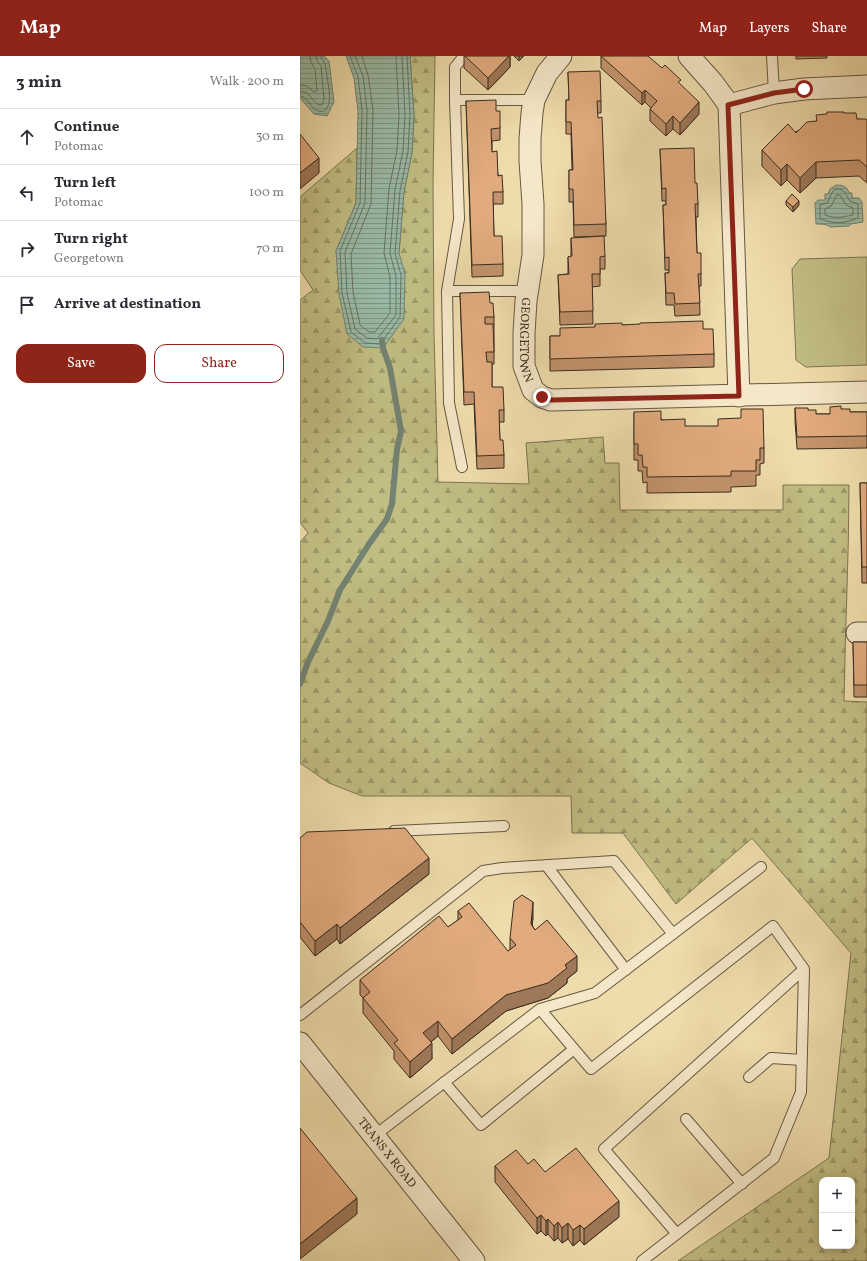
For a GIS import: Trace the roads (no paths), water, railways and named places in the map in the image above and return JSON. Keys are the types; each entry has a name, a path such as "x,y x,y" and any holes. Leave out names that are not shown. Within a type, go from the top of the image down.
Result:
{"street":[{"name":"GEORGETOWN","path":"561,56 548,73 534,100 532,113 530,161 533,254 524,333 524,366 532,390 542,397 551,400 867,392"},
{"path":"689,56 713,83 728,105 739,396"},
{"path":"728,105 774,93 804,89 867,86"},
{"name":"TRANS X ROAD","path":"300,1043 474,1261"}],"lane":[{"path":"462,467 449,403 447,291 459,219 455,67 464,56"},
{"path":"772,56 774,93"},
{"path":"455,100 534,100"},
{"path":"447,291 528,290"},
{"path":"386,831 504,826"},
{"path":"300,1016 483,871 502,868 614,861 673,934"},
{"path":"546,865 626,970"},
{"path":"374,1136 540,1009 595,993 761,867"},
{"path":"540,1009 591,1069 774,926 804,969 801,1092 774,1158 642,1261"},
{"path":"677,1234 604,1149 804,969"},
{"path":"444,1082 481,1125 574,1049"},
{"path":"749,1076 771,1058 802,1060"},
{"path":"686,1119 742,1184"}],"water":[{"path":"300,56 324,56 329,61 334,102 327,116 314,114 300,98"},
{"path":"346,56 410,56 414,115 412,153 404,192 399,253 405,274 404,319 383,348 363,347 347,334 339,294 336,251 356,203 358,111 354,78"},
{"path":"836,185 844,186 849,193 852,193 852,198 859,198 862,202 863,222 851,224 849,226 830,227 816,224 815,203 818,200 825,200 825,194 828,194 830,189"}],"waterway":[{"path":"300,684 308,662 328,621 340,590 369,544 387,519 392,504 397,449 401,431 390,368 383,348 382,340"}]}
